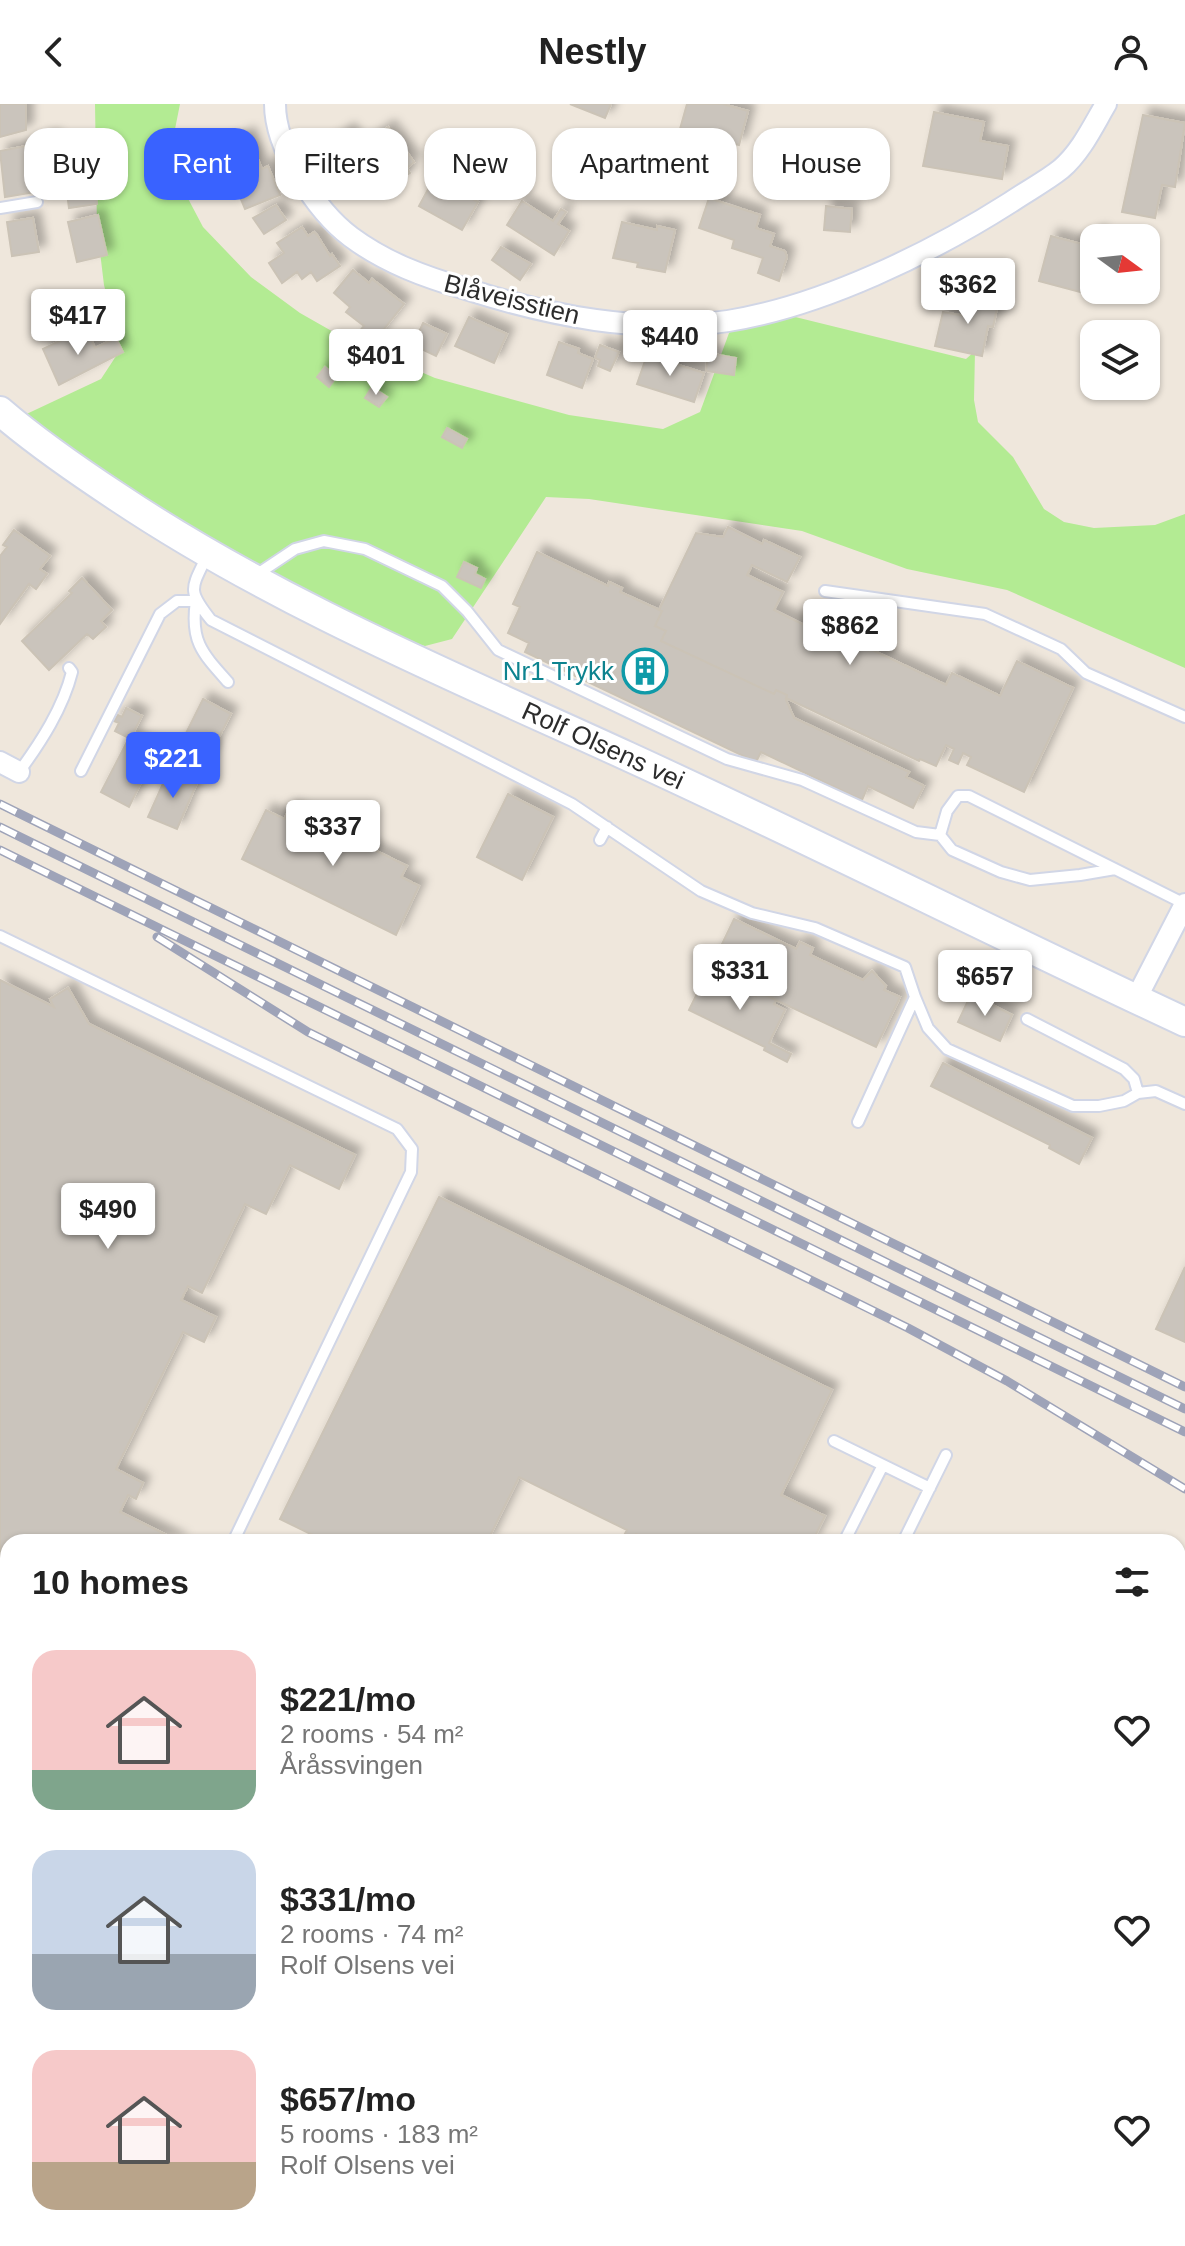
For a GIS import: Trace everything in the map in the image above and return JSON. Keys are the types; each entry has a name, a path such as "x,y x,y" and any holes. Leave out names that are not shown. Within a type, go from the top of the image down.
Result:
{"main road":[{"name":"Rolf Olsens vei","path":"0,411 67,464 208,554 335,622 640,762 1185,1022"}],"street":[{"name":"Blåveisstien","path":"275,104 275,118 291,163 312,197 348,235 379,255 434,279 543,311 628,325 728,321 804,303 860,281 983,220 1062,168 1084,142 1106,104"},
{"path":"0,762 19,772"},
{"path":"1136,999 1185,904"}],"lane":[{"path":"0,208 37,202"},
{"path":"251,578 295,549 324,541 365,549 442,586 498,650 727,759 802,780 916,832 940,835 952,850 1001,872 1030,880 1115,869"},
{"path":"208,554 193,585 196,601 193,623 200,650 228,682"},
{"path":"825,591 985,614 1061,649 1086,673 1185,717"},
{"path":"81,771 160,614 177,601 196,601"},
{"path":"196,601 211,620 572,804 701,891 752,913 815,928 905,967 928,1028 947,1049 1073,1106 1099,1106 1124,1101 1138,1093 1156,1091 1185,1104"},
{"path":"19,772 36,749 68,688 72,672 69,668"},
{"path":"940,835 947,811 958,796 969,796 1185,904"},
{"path":"600,840 607,827"},
{"path":"0,936 397,1129 412,1149 411,1172 237,1534"},
{"path":"858,1122 915,997"},
{"path":"1027,1019 1124,1069 1134,1079 1138,1093"},
{"path":"834,1441 930,1488"},
{"path":"907,1534 946,1455"},
{"path":"848,1534 883,1465"}],"green space":[{"path":"95,104 180,104 175,128 144,128 144,200 189,200 203,227 251,277 300,313 351,342 435,378 569,415 663,429 700,412 736,314 779,313 966,359 975,351 974,400 978,422 1013,457 1044,509 1064,522 1094,528 1155,525 1185,514 1185,668 1007,590 907,569 802,531 589,499 546,497 452,639 425,646 405,640 218,547 18,418 101,379 120,350 104,285 97,200 128,200 128,128 95,128"}],"building":[{"path":"0,104 26,104 24,131 0,137"},
{"path":"570,104 611,104 605,118"},
{"path":"687,104 723,104 748,111 739,145 737,128 680,128"},
{"path":"934,112 984,122 980,141 1008,146 1002,179 923,166"},
{"path":"1143,115 1185,123 1175,187 1162,185 1155,218 1122,212"},
{"path":"24,146 24,194 5,197 0,151"},
{"path":"408,153 414,162 408,167"},
{"path":"259,162 262,169 268,166 275,183 275,197 245,209 241,200 259,200"},
{"path":"424,197 424,200 478,202 462,230 419,206"},
{"path":"68,200 97,200 97,204 69,208"},
{"path":"708,200 760,215 756,228 774,234 770,246 785,251 787,257 779,281 758,273 763,258 732,248 734,240 699,228"},
{"path":"522,201 553,221 561,209 566,212 558,224 569,231 554,255 507,225"},
{"path":"276,205 286,220 264,234 253,218"},
{"path":"826,206 852,209 850,232 824,230"},
{"path":"98,215 107,255 77,262 68,222"},
{"path":"33,218 39,252 12,256 7,222"},
{"path":"622,222 657,230 657,226 675,230 665,272 637,267 638,263 613,258"},
{"path":"302,227 308,236 314,232 317,235 340,266 317,281 311,272 302,279 297,272 282,283 269,263 284,253 277,243"},
{"path":"1051,236 1080,244 1080,292 1039,281"},
{"path":"501,247 531,264 520,280 492,260"},
{"path":"353,270 369,283 372,279 404,304 372,344 358,333 364,326 346,312 350,307 334,293"},
{"path":"970,293 999,299 993,327 988,326 982,356 935,346 943,312 965,316"},
{"path":"469,317 507,334 494,363 455,346"},
{"path":"423,323 447,334 436,356 413,345"},
{"path":"89,335 95,348 116,338 123,352 59,385 43,349 68,337 70,340 77,336 80,341"},
{"path":"559,342 579,349 578,353 593,359 582,388 547,375"},
{"path":"600,345 619,352 610,371 598,366 600,360 595,358"},
{"path":"708,353 736,358 734,375 706,371"},
{"path":"647,355 704,373 694,402 637,384"},
{"path":"325,367 337,376 329,387 317,377"},
{"path":"372,387 387,397 379,407 365,398"},
{"path":"447,428 467,439 462,448 442,437"},
{"path":"728,527 762,544 764,540 800,557 787,582 752,565 747,575 783,592 774,610 804,625 806,622 848,638 851,631 848,626 853,615 883,630 878,641 871,641 868,648 946,685 952,673 1000,696 1017,661 1073,688 1024,792 967,765 971,757 963,753 958,764 949,760 954,749 946,745 936,766 919,761 786,698 787,695 776,690 774,694 661,641 666,631 655,626 662,611 659,610 696,533 723,537"},
{"path":"14,530 50,556 40,569 47,574 36,589 29,584 0,624 0,556 7,547 3,545"},
{"name":"Nr1 Trykk","path":"537,552 608,586 609,582 622,588 620,592 662,611 655,626 666,631 661,641 774,694 776,690 787,695 786,700 794,718 909,772 906,777 924,786 913,808 868,786 862,800 761,752 756,762 525,652 529,643 508,633 520,607 513,604"},
{"path":"464,562 477,568 475,574 485,579 481,588 457,577"},
{"path":"82,578 112,610 101,621 106,627 93,639 87,634 49,670 22,641 72,593 69,591"},
{"path":"203,699 231,714 208,758 181,743"},
{"path":"126,708 142,716 131,737 157,750 129,807 101,792 129,738 115,731 119,723 114,721 118,715 122,717"},
{"path":"169,770 197,783 177,829 148,817"},
{"path":"508,794 553,817 522,880 477,857"},
{"path":"290,808 407,866 401,877 419,886 396,935 242,859 266,810 284,819"},
{"path":"734,919 796,949 800,942 813,948 810,955 863,980 872,971 886,986 884,990 900,997 876,1047 710,969"},
{"path":"707,973 736,986 738,982 746,986 744,990 756,996 758,991 776,1000 774,1004 785,1010 769,1043 791,1054 787,1062 764,1050 765,1047 689,1010"},
{"path":"0,980 54,1007 50,999 68,988 89,1024 355,1155 339,1189 290,1165 266,1214 245,1204 202,1293 188,1286 181,1300 216,1317 204,1342 183,1332 116,1469 143,1483 136,1499 128,1495 120,1512 165,1534 0,1534"},
{"path":"971,994 1012,1015 1000,1041 958,1022"},
{"path":"943,1063 1092,1138 1079,1164 1049,1148 1050,1145 931,1086"},
{"path":"439,1197 832,1390 781,1495 825,1516 816,1534 625,1534 627,1530 519,1477 491,1534 311,1534 280,1519"},
{"path":"1185,1267 1185,1342 1156,1329"}],"railway":[{"path":"0,804 1185,1387"},
{"path":"0,827 1185,1409"},
{"path":"0,850 1185,1432"},
{"path":"157,937 308,1032 908,1328 1007,1381 1185,1489"}],"place":[{"name":"Nr1 Trykk","path":"645,671"}]}
